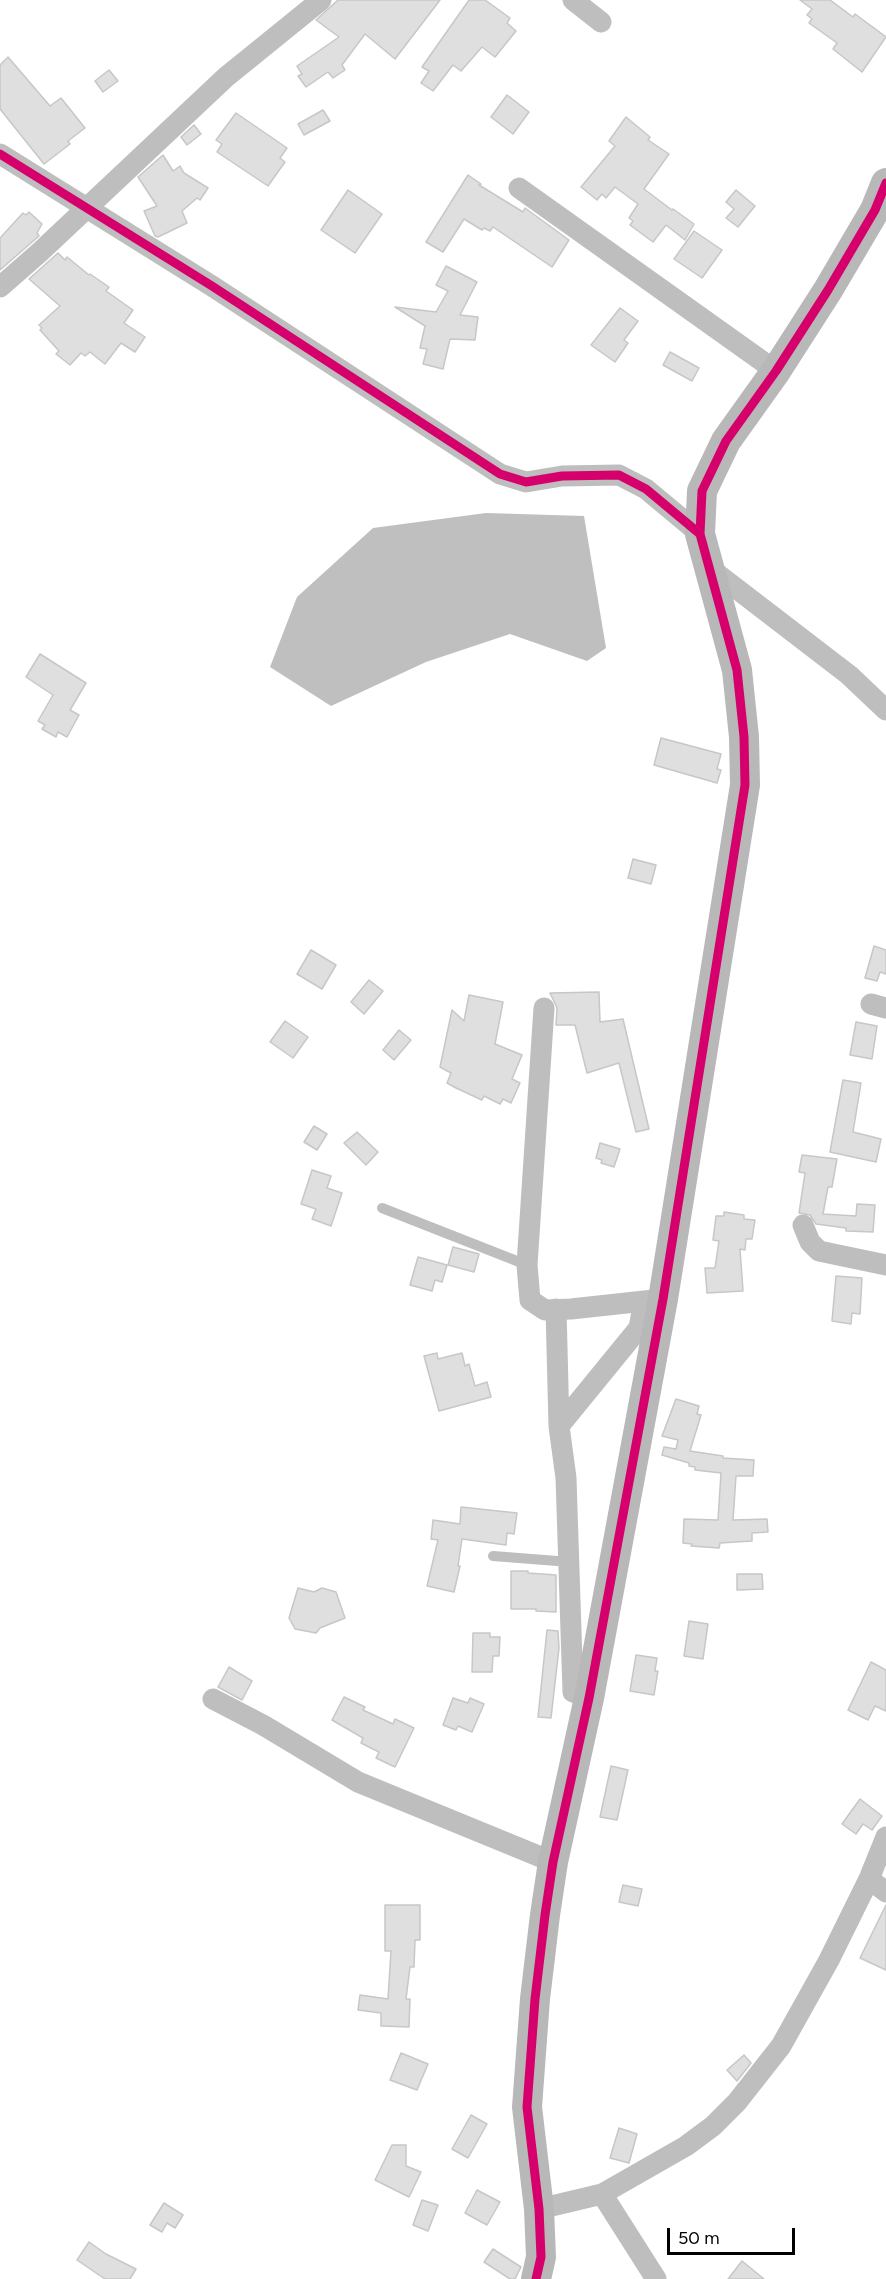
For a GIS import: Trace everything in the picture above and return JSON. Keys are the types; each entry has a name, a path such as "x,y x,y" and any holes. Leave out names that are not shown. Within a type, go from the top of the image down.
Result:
{"street":[{"path":"0,287 226,77 321,0"},
{"path":"573,0 600,22"},
{"path":"0,154 212,286 500,474 526,482 570,476 619,475 646,489 700,534"},
{"path":"536,2279 541,2257 539,2210 527,2107 535,1999 553,1862 589,1698 653,1300 745,784 744,737 737,670 700,534 702,491 726,441 776,371 831,285 875,210 886,183"},
{"path":"519,188 776,371"},
{"path":"711,569 849,675 886,710"},
{"path":"544,1008 527,1265 530,1300 545,1310 653,1300"},
{"path":"803,1225 810,1242 819,1251 886,1265"},
{"path":"559,1426 639,1328 653,1300"},
{"path":"556,1309 559,1426 566,1478 570,1562 573,1692 589,1698"},
{"path":"213,1699 263,1725 358,1782 553,1862"},
{"path":"539,2210 602,2194 686,2146 713,2126 737,2102 781,2046 829,1960 878,1886 886,1837"},
{"path":"602,2194 656,2279"}],"lane":[{"path":"382,1208 527,1265"},
{"path":"493,1556 570,1562"}],"shaded area":[{"path":"486,513 584,516 606,648 587,661 510,634 426,662 331,706 270,667 297,597 373,528"}],"building":[{"path":"338,0 440,0 395,59 365,34 342,65 345,70 333,78 328,72 306,87 298,76 302,74 297,66 339,37 316,20"},
{"path":"469,0 485,0 510,18 507,23 516,31 495,57 482,47 461,71 453,65 433,91 421,83 429,71 422,67"},
{"path":"800,0 830,0 853,17 855,14 886,37 862,72 833,49 837,43 809,23 812,19 807,15 812,9"},
{"path":"8,57 50,106 61,98 85,128 68,141 70,144 44,164 0,109 0,65"},
{"path":"109,70 118,81 103,92 95,81"},
{"path":"507,95 529,112 513,134 491,117"},
{"path":"323,110 330,121 304,135 298,124"},
{"path":"236,113 287,148 280,158 285,162 268,186 217,152 222,144 216,140"},
{"path":"626,117 650,137 648,140 669,154 644,189 694,224 685,240 666,225 653,242 630,225 633,221 629,218 638,204 615,187 606,198 602,194 597,200 581,187 615,146 609,141"},
{"path":"194,125 201,134 187,145 181,137"},
{"path":"163,155 173,171 180,166 184,173 208,188 200,200 197,198 182,211 187,223 158,237 155,236 144,211 157,206 138,177"},
{"path":"468,175 481,184 479,185 523,212 525,208 569,240 552,267 493,227 490,231 484,228 482,230 464,219 443,252 426,242"},
{"path":"348,190 382,214 355,253 321,230"},
{"path":"736,190 755,206 738,227 726,218 734,209 726,202"},
{"path":"29,212 42,224 37,233 39,236 0,270 0,238 23,213 26,215"},
{"path":"694,231 722,250 702,278 674,259"},
{"path":"58,253 65,260 67,257 89,275 109,287 106,291 133,310 124,323 145,337 135,352 121,343 105,364 90,352 85,356 81,353 70,365 56,354 59,351 40,330 42,328 39,325 60,306 29,279"},
{"path":"446,266 477,282 460,315 478,317 475,340 450,339 443,369 423,364 427,349 420,348 425,326 395,307 436,312 448,291 436,285"},
{"path":"620,308 638,321 624,340 628,343 615,362 591,345"},
{"path":"670,352 699,368 692,381 663,365"},
{"path":"40,654 86,683 70,710 79,715 67,737 58,732 56,737 42,729 45,725 38,721 53,695 26,677"},
{"path":"661,738 721,754 717,769 721,770 717,783 654,765"},
{"path":"633,859 656,865 651,884 628,878"},
{"path":"874,946 886,950 886,974 880,972 877,981 865,978"},
{"path":"311,950 336,965 322,989 297,974"},
{"path":"369,980 383,991 364,1014 351,1002"},
{"path":"599,992 600,1022 623,1019 649,1129 636,1132 619,1063 587,1073 575,1025 556,1025 557,1008 550,993"},
{"path":"469,995 503,1002 495,1044 522,1055 512,1079 520,1083 511,1103 503,1099 500,1104 484,1096 482,1100 456,1088 447,1083 451,1073 440,1067 452,1010 464,1021"},
{"path":"285,1021 308,1037 293,1058 270,1042"},
{"path":"856,1022 877,1026 872,1059 850,1055"},
{"path":"399,1030 411,1040 394,1060 383,1050"},
{"path":"843,1080 861,1083 853,1132 881,1139 876,1162 830,1152"},
{"path":"314,1126 327,1134 317,1150 304,1142"},
{"path":"357,1132 378,1152 366,1165 344,1143"},
{"path":"600,1143 620,1149 614,1167 601,1163 602,1160 596,1158"},
{"path":"802,1155 837,1159 832,1187 828,1187 823,1214 856,1216 857,1204 875,1205 873,1232 846,1231 846,1228 816,1224 810,1215 799,1213 805,1173 799,1172"},
{"path":"312,1170 331,1176 327,1188 342,1193 331,1226 312,1219 316,1209 301,1204"},
{"path":"724,1212 744,1215 744,1219 755,1220 752,1239 746,1239 745,1250 740,1249 743,1291 707,1293 705,1268 715,1268 719,1241 713,1240 716,1216 724,1216"},
{"path":"453,1247 479,1254 474,1272 448,1265"},
{"path":"418,1257 447,1265 442,1282 435,1280 432,1291 410,1285"},
{"path":"836,1276 862,1278 860,1314 852,1313 851,1324 832,1321"},
{"path":"437,1353 438,1359 462,1353 465,1366 469,1364 475,1386 487,1382 491,1397 439,1411 424,1356"},
{"path":"676,1399 699,1406 697,1414 701,1415 690,1451 723,1456 723,1458 754,1460 753,1476 736,1476 733,1520 767,1519 768,1532 752,1533 752,1541 720,1543 719,1548 691,1546 692,1544 683,1543 684,1519 718,1520 721,1473 695,1470 695,1467 689,1466 689,1463 662,1455 664,1447 676,1449 678,1440 662,1436"},
{"path":"461,1507 517,1513 514,1534 507,1533 506,1545 462,1539 458,1566 460,1566 454,1592 427,1586 438,1540 431,1539 433,1520 460,1524"},
{"path":"511,1571 556,1575 556,1612 511,1609"},
{"path":"737,1574 762,1574 763,1589 737,1590"},
{"path":"298,1588 314,1592 322,1588 336,1592 345,1618 320,1628 316,1633 295,1629 289,1618"},
{"path":"689,1621 708,1624 703,1659 684,1656"},
{"path":"547,1630 558,1631 559,1648 551,1718 538,1717"},
{"path":"473,1633 490,1633 490,1637 500,1637 499,1656 493,1656 492,1672 472,1672"},
{"path":"636,1655 657,1658 655,1671 658,1671 654,1695 630,1691"},
{"path":"871,1662 886,1670 886,1711 875,1706 868,1720 848,1710"},
{"path":"229,1667 252,1681 242,1700 218,1687"},
{"path":"344,1697 365,1707 363,1710 393,1724 395,1719 414,1728 395,1767 376,1758 379,1752 361,1743 363,1738 332,1720"},
{"path":"453,1698 468,1703 470,1698 484,1704 472,1732 458,1726 456,1730 443,1725"},
{"path":"611,1766 628,1770 617,1820 600,1817"},
{"path":"860,1799 882,1816 872,1830 863,1824 856,1834 842,1824"},
{"path":"623,1885 642,1889 638,1906 619,1902"},
{"path":"385,1905 420,1905 420,1940 415,1940 414,1967 410,1967 406,1999 410,1999 409,2027 381,2026 381,2013 358,2010 360,1995 388,1999 391,1951 385,1951"},
{"path":"886,1905 886,1970 860,1958"},
{"path":"401,2053 428,2064 417,2090 390,2080"},
{"path":"744,2055 751,2063 737,2081 727,2070"},
{"path":"471,2115 487,2124 468,2158 452,2149"},
{"path":"619,2128 637,2134 629,2163 610,2158"},
{"path":"392,2145 406,2145 406,2166 421,2172 409,2197 375,2180"},
{"path":"477,2190 500,2202 487,2225 465,2213"},
{"path":"422,2200 438,2205 428,2231 413,2225"},
{"path":"164,2203 183,2215 175,2228 167,2223 162,2232 150,2225"},
{"path":"89,2242 106,2254 136,2269 130,2279 105,2279 77,2260"},
{"path":"493,2249 521,2267 515,2279 510,2279 484,2262"},
{"path":"742,2261 764,2279 728,2279"}],"cycle path":[{"path":"0,154 212,286 500,474 526,482 562,476 619,475 646,489 700,534"},
{"path":"536,2279 541,2257 539,2209 527,2107 535,1999 545,1915 553,1862 589,1698 663,1299 745,785 744,737 737,670 700,534 702,491 726,441 776,371 828,290 875,210 886,183"}]}
